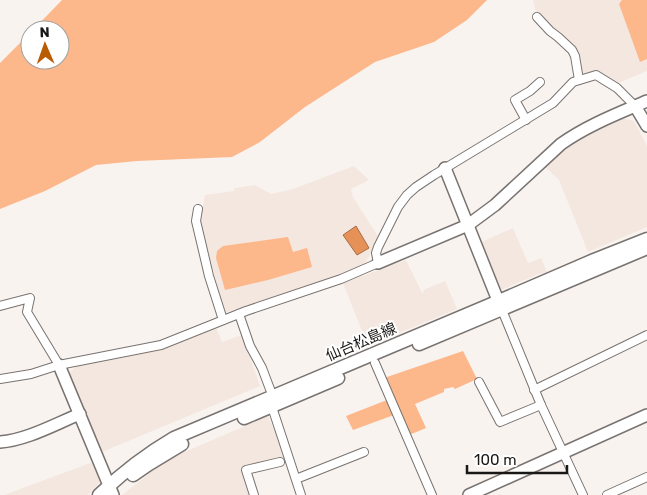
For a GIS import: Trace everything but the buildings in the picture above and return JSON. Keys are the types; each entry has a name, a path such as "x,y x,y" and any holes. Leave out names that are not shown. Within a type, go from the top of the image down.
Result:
{"main road":[{"name":"仙台松島線","path":"272,402 375,363 501,306 594,260 647,239"},
{"name":"仙台松島線","path":"108,493 177,446 272,402 501,306 647,248"}],"street":[{"path":"537,17 550,32 558,36 572,50 575,56 578,80"},
{"path":"378,263 376,253 378,247 398,207 416,186 553,103 569,86 578,80 596,75 617,88 635,106 647,126"},
{"path":"526,120 515,100 540,82"},
{"path":"0,379 31,374 59,365 161,345 239,314 341,279 468,226 495,205 560,144 595,124 647,101"},
{"path":"445,168 534,390 583,495"},
{"path":"198,209 196,221 209,276 223,320"},
{"path":"0,306 30,298 27,312 59,365 80,414 108,493"},
{"path":"239,314 250,346 262,368 301,495"},
{"path":"534,390 647,335"},
{"path":"375,363 432,495"},
{"path":"480,382 500,422 541,405"},
{"path":"0,442 26,436 80,414"},
{"path":"469,495 563,453 646,419"},
{"path":"296,479 364,452"},
{"path":"254,495 246,470 280,462"},
{"path":"607,495 647,477"}],"shaded area":[{"path":"62,0 487,0 467,20 434,42 375,62 305,107 260,142 232,157 137,161 96,165 45,191 0,209 0,63 20,43 20,70 70,70 70,20 43,20"},
{"path":"533,0 647,0 647,71 616,84 593,72 582,73 578,56 547,21 536,12"},
{"path":"622,0 647,0 647,59 640,62 619,4"},
{"path":"622,118 634,121 647,146 647,227 588,252 559,180 543,165 579,139"},
{"path":"354,166 369,180 351,189 353,197 379,238 363,267 225,313 200,223 205,195 234,191 234,188 255,185 271,194 293,189"},
{"path":"356,226 369,248 357,255 343,235"},
{"path":"513,228 528,263 541,258 547,272 499,291 479,243"},
{"path":"288,237 293,252 307,248 312,267 225,290 216,258 217,251 223,246"},
{"path":"406,260 422,293 424,292 423,290 445,281 457,309 368,346 343,283"},
{"path":"216,327 222,342 242,335 260,386 102,452 68,374 79,364 158,351"},
{"path":"463,351 477,379 455,389 453,387 444,389 444,392 415,404 426,428 409,435 384,378"},
{"path":"387,400 394,415 353,430 346,416"},
{"path":"268,416 285,454 282,459 242,468 250,495 122,495 173,457"},
{"path":"93,462 101,481 88,495 4,495"}]}
